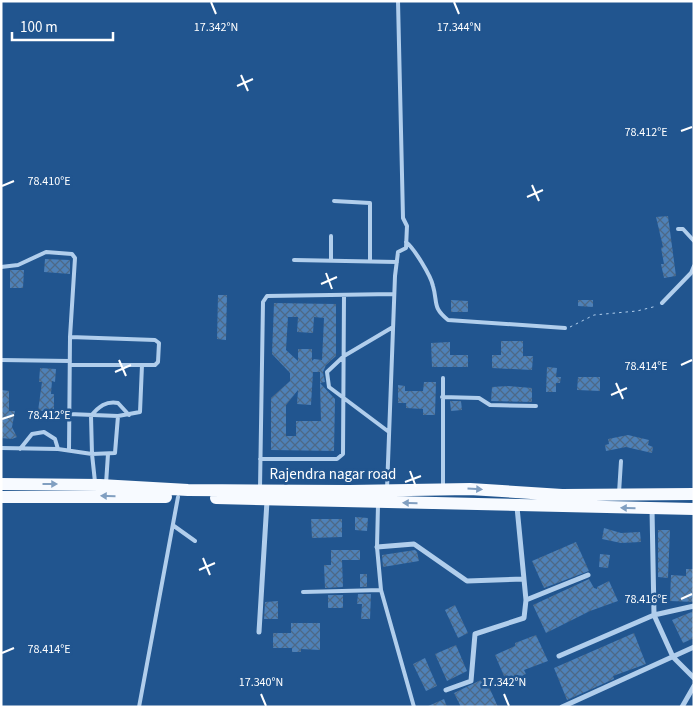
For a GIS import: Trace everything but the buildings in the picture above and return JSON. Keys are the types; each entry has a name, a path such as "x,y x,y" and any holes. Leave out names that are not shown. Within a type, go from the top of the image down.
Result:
{"main road":[{"name":"Rajendra nagar road","path":"1,484 101,485 263,495 349,497 387,491 443,489 619,495 694,494"},
{"name":"Rajendra nagar road","path":"1,497 263,495"},
{"name":"Rajendra nagar road","path":"349,497 378,503 694,509"}],"street":[{"path":"259,632 263,495"},
{"path":"446,690 471,681 475,634 524,618 526,600 517,505"},
{"path":"652,508 654,614 673,657 694,678"},
{"path":"377,547 414,544 467,581 524,579"},
{"path":"526,600 588,575"},
{"path":"559,656 654,614 694,606"},
{"path":"562,707 694,647"},
{"path":"682,707 694,686"}],"lane":[{"path":"387,491 394,294 398,252 406,248 408,226 403,218 398,1"},
{"path":"334,201 370,203 370,261"},
{"path":"678,229 683,229 694,241"},
{"path":"331,236 331,260"},
{"path":"406,242 433,285 434,303 438,311 448,320 565,328"},
{"path":"1,268 18,264 46,252 74,256 70,337 69,450"},
{"path":"294,260 397,262"},
{"path":"662,303 691,273 694,266"},
{"path":"263,495 260,459 263,302 267,296 274,295 394,294"},
{"path":"260,459 337,459 341,457 344,295"},
{"path":"389,432 343,399 327,381 328,371 344,356 393,327"},
{"path":"1,360 157,364 158,341 70,337"},
{"path":"69,414 118,416 137,414 140,410 142,365"},
{"path":"443,378 443,489"},
{"path":"442,397 479,398 490,405 536,406"},
{"path":"101,485 92,454 91,416 102,405 110,402 122,406 129,415"},
{"path":"1,448 58,449 92,454 108,454 116,451 118,416"},
{"path":"20,449 32,434 44,432 55,439 58,449"},
{"path":"101,485 108,454"},
{"path":"619,495 621,461"},
{"path":"139,707 178,497"},
{"path":"378,503 377,547 381,590 414,707"},
{"path":"174,526 195,541"},
{"path":"303,592 381,590"}],"path":[{"path":"565,328 594,315 637,311 662,303"}]}
